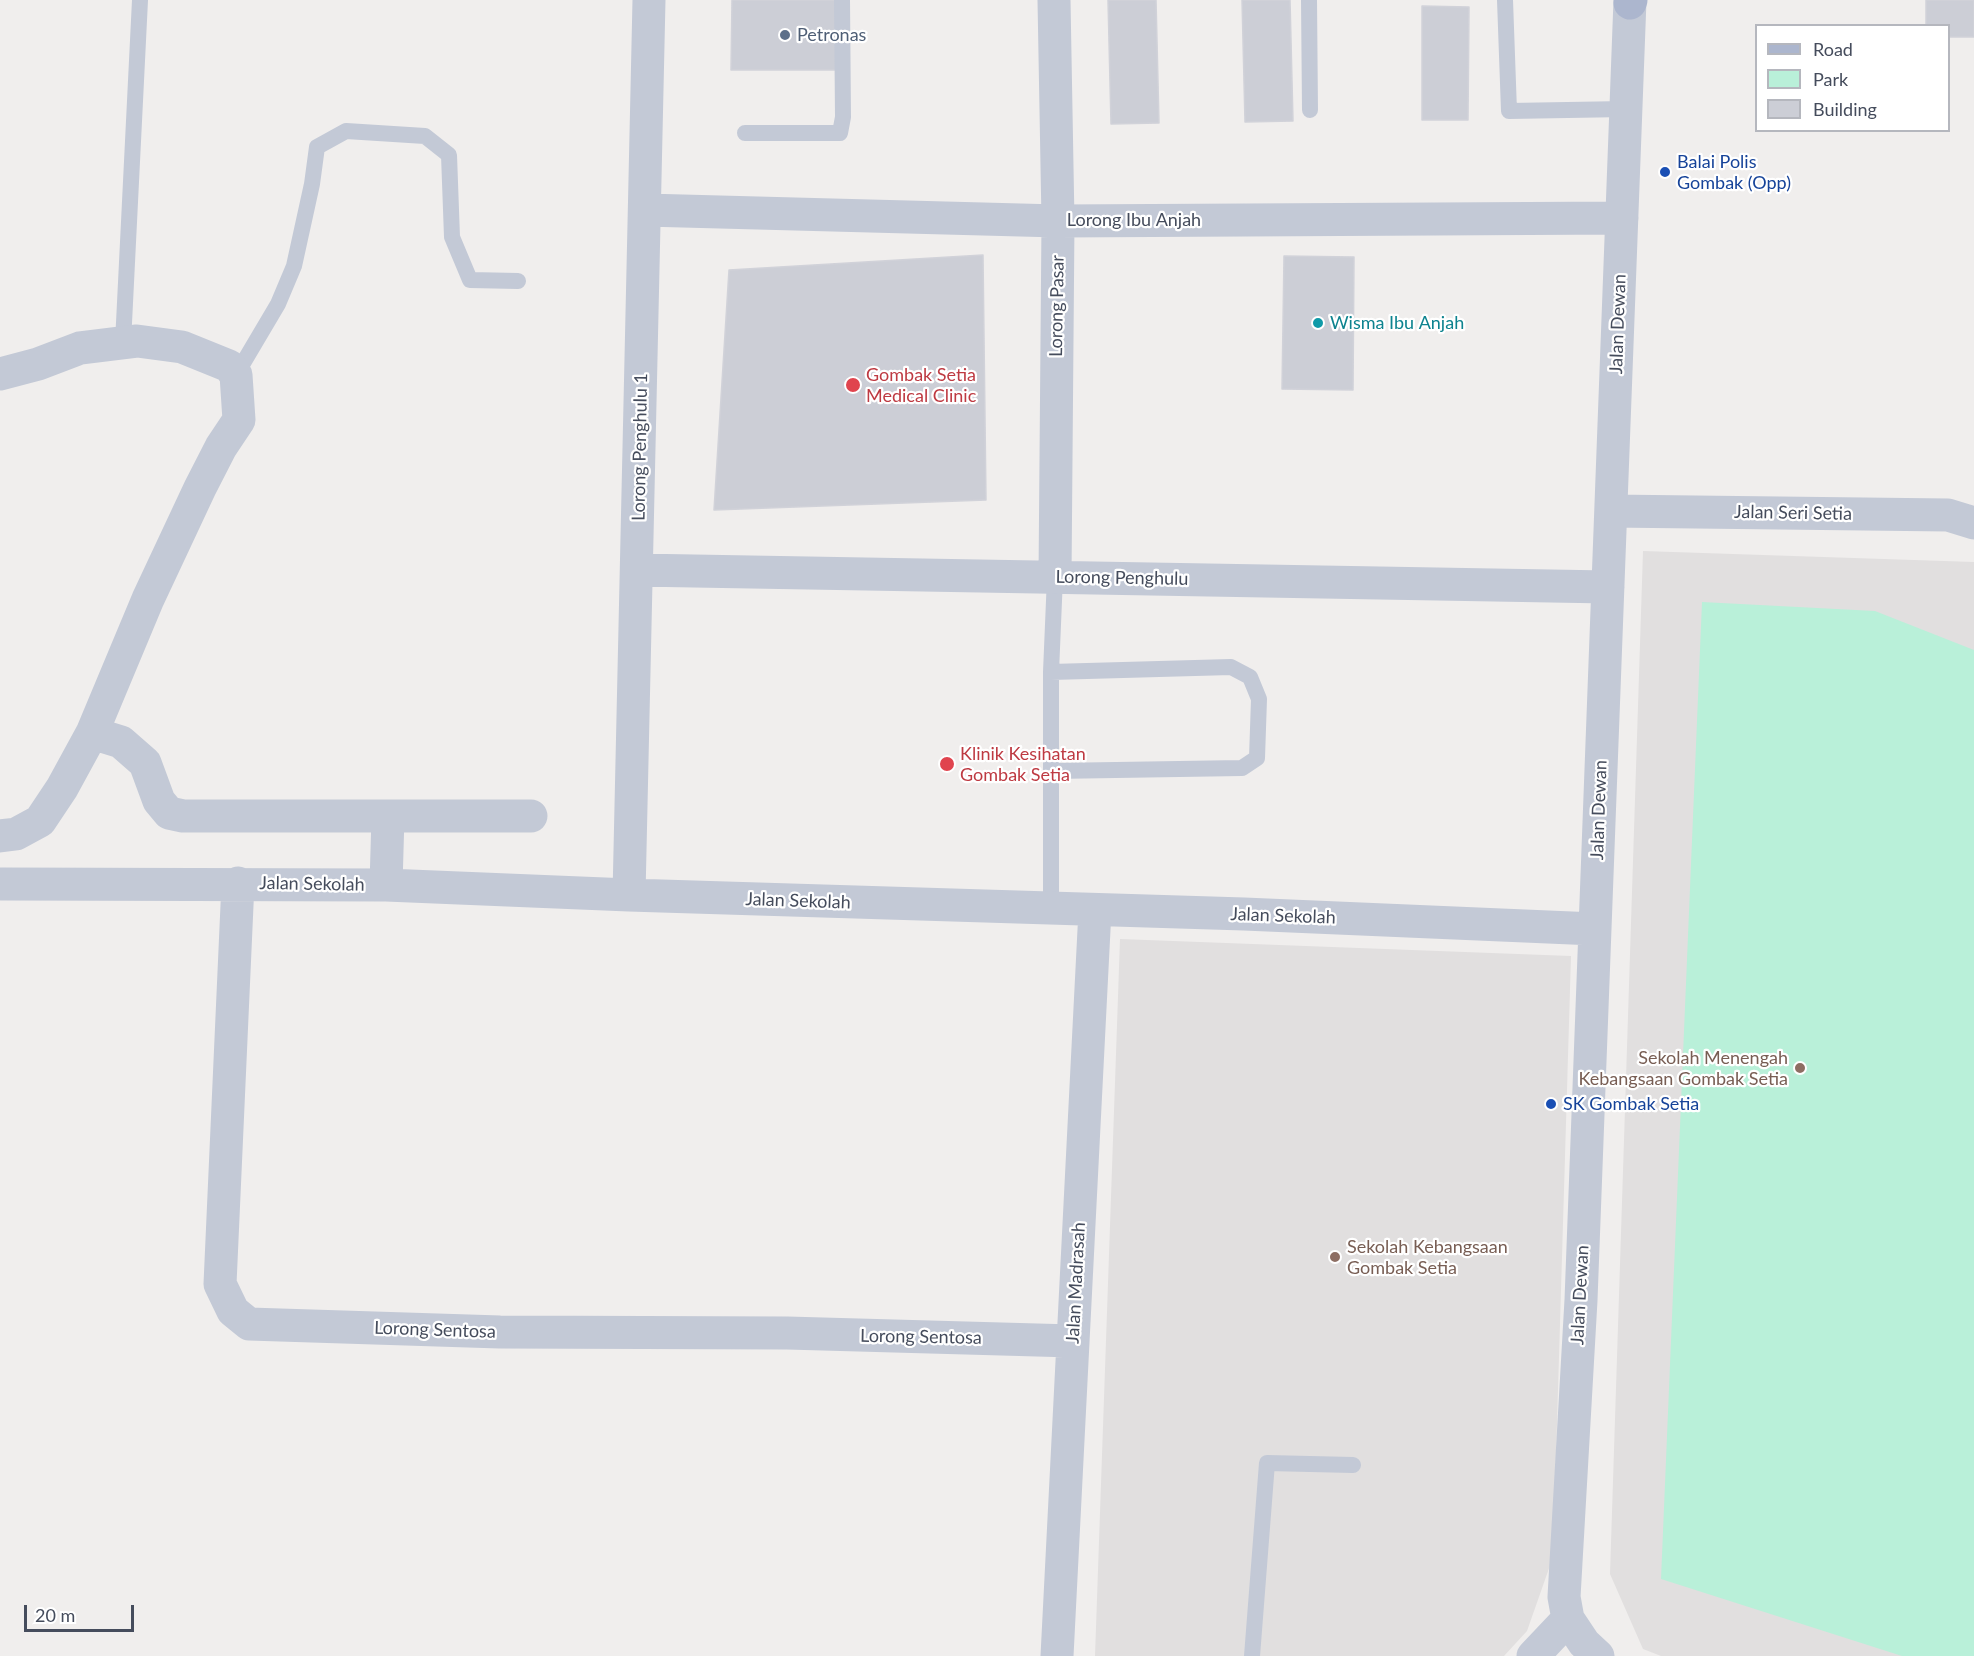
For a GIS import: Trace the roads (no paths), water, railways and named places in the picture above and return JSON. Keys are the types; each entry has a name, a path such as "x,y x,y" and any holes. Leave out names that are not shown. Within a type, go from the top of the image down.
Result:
{"street":[{"name":"Lorong Penghulu 1","path":"629,895 649,0"},
{"name":"Lorong Pasar","path":"1054,0 1058,220 1055,577"},
{"name":"Jalan Dewan","path":"1598,1656 1584,1643 1568,1619 1564,1597 1581,1300 1630,1"},
{"name":"Lorong Ibu Anjah","path":"645,210 1058,220 1622,218"},
{"path":"0,375 80,348 138,341 182,347 229,366 236,375 239,420 220,447 153,589 92,733 40,821 16,834 0,836"},
{"name":"Jalan Seri Setia","path":"1611,510 1948,514 1974,523"},
{"name":"Lorong Penghulu","path":"637,570 1608,587"},
{"path":"92,733 121,742 145,763 159,801 169,813 183,816 531,816"},
{"path":"386,885 388,816"},
{"name":"Lorong Sentosa","path":"238,883 220,1284 233,1311 249,1324 500,1332 787,1333 1073,1341"},
{"name":"Jalan Sekolah","path":"0,884 386,885 1595,929"},
{"name":"Jalan Madrasah","path":"1057,1656 1095,910"},
{"path":"1533,1656 1568,1619"}],"lane":[{"path":"123,343 140,0"},
{"path":"745,134 840,133 843,117 842,0"},
{"path":"1309,0 1310,110"},
{"path":"1505,0 1509,111 1626,109"},
{"path":"236,375 278,304 294,266 312,184 317,147 346,131 425,136 449,155 452,237 470,280 518,281"},
{"path":"1051,909 1053,771 1051,672 1055,577"},
{"path":"1051,672 1231,667 1250,677 1259,699 1257,758 1242,768 1053,771"},
{"path":"1252,1656 1267,1463 1353,1465"}],"place":[{"name":"Petronas","path":"785,35"},
{"name":"Balai Polis Gombak (Opp)","path":"1665,172"},
{"name":"Wisma Ibu Anjah","path":"1318,323"},
{"name":"Gombak Setia Medical Clinic","path":"853,385"},
{"name":"Klinik Kesihatan Gombak Setia","path":"947,764"},
{"name":"Sekolah Menengah Kebangsaan Gombak Setia","path":"1800,1068"},
{"name":"SK Gombak Setia","path":"1551,1104"},
{"name":"Sekolah Kebangsaan Gombak Setia","path":"1335,1257"}]}
